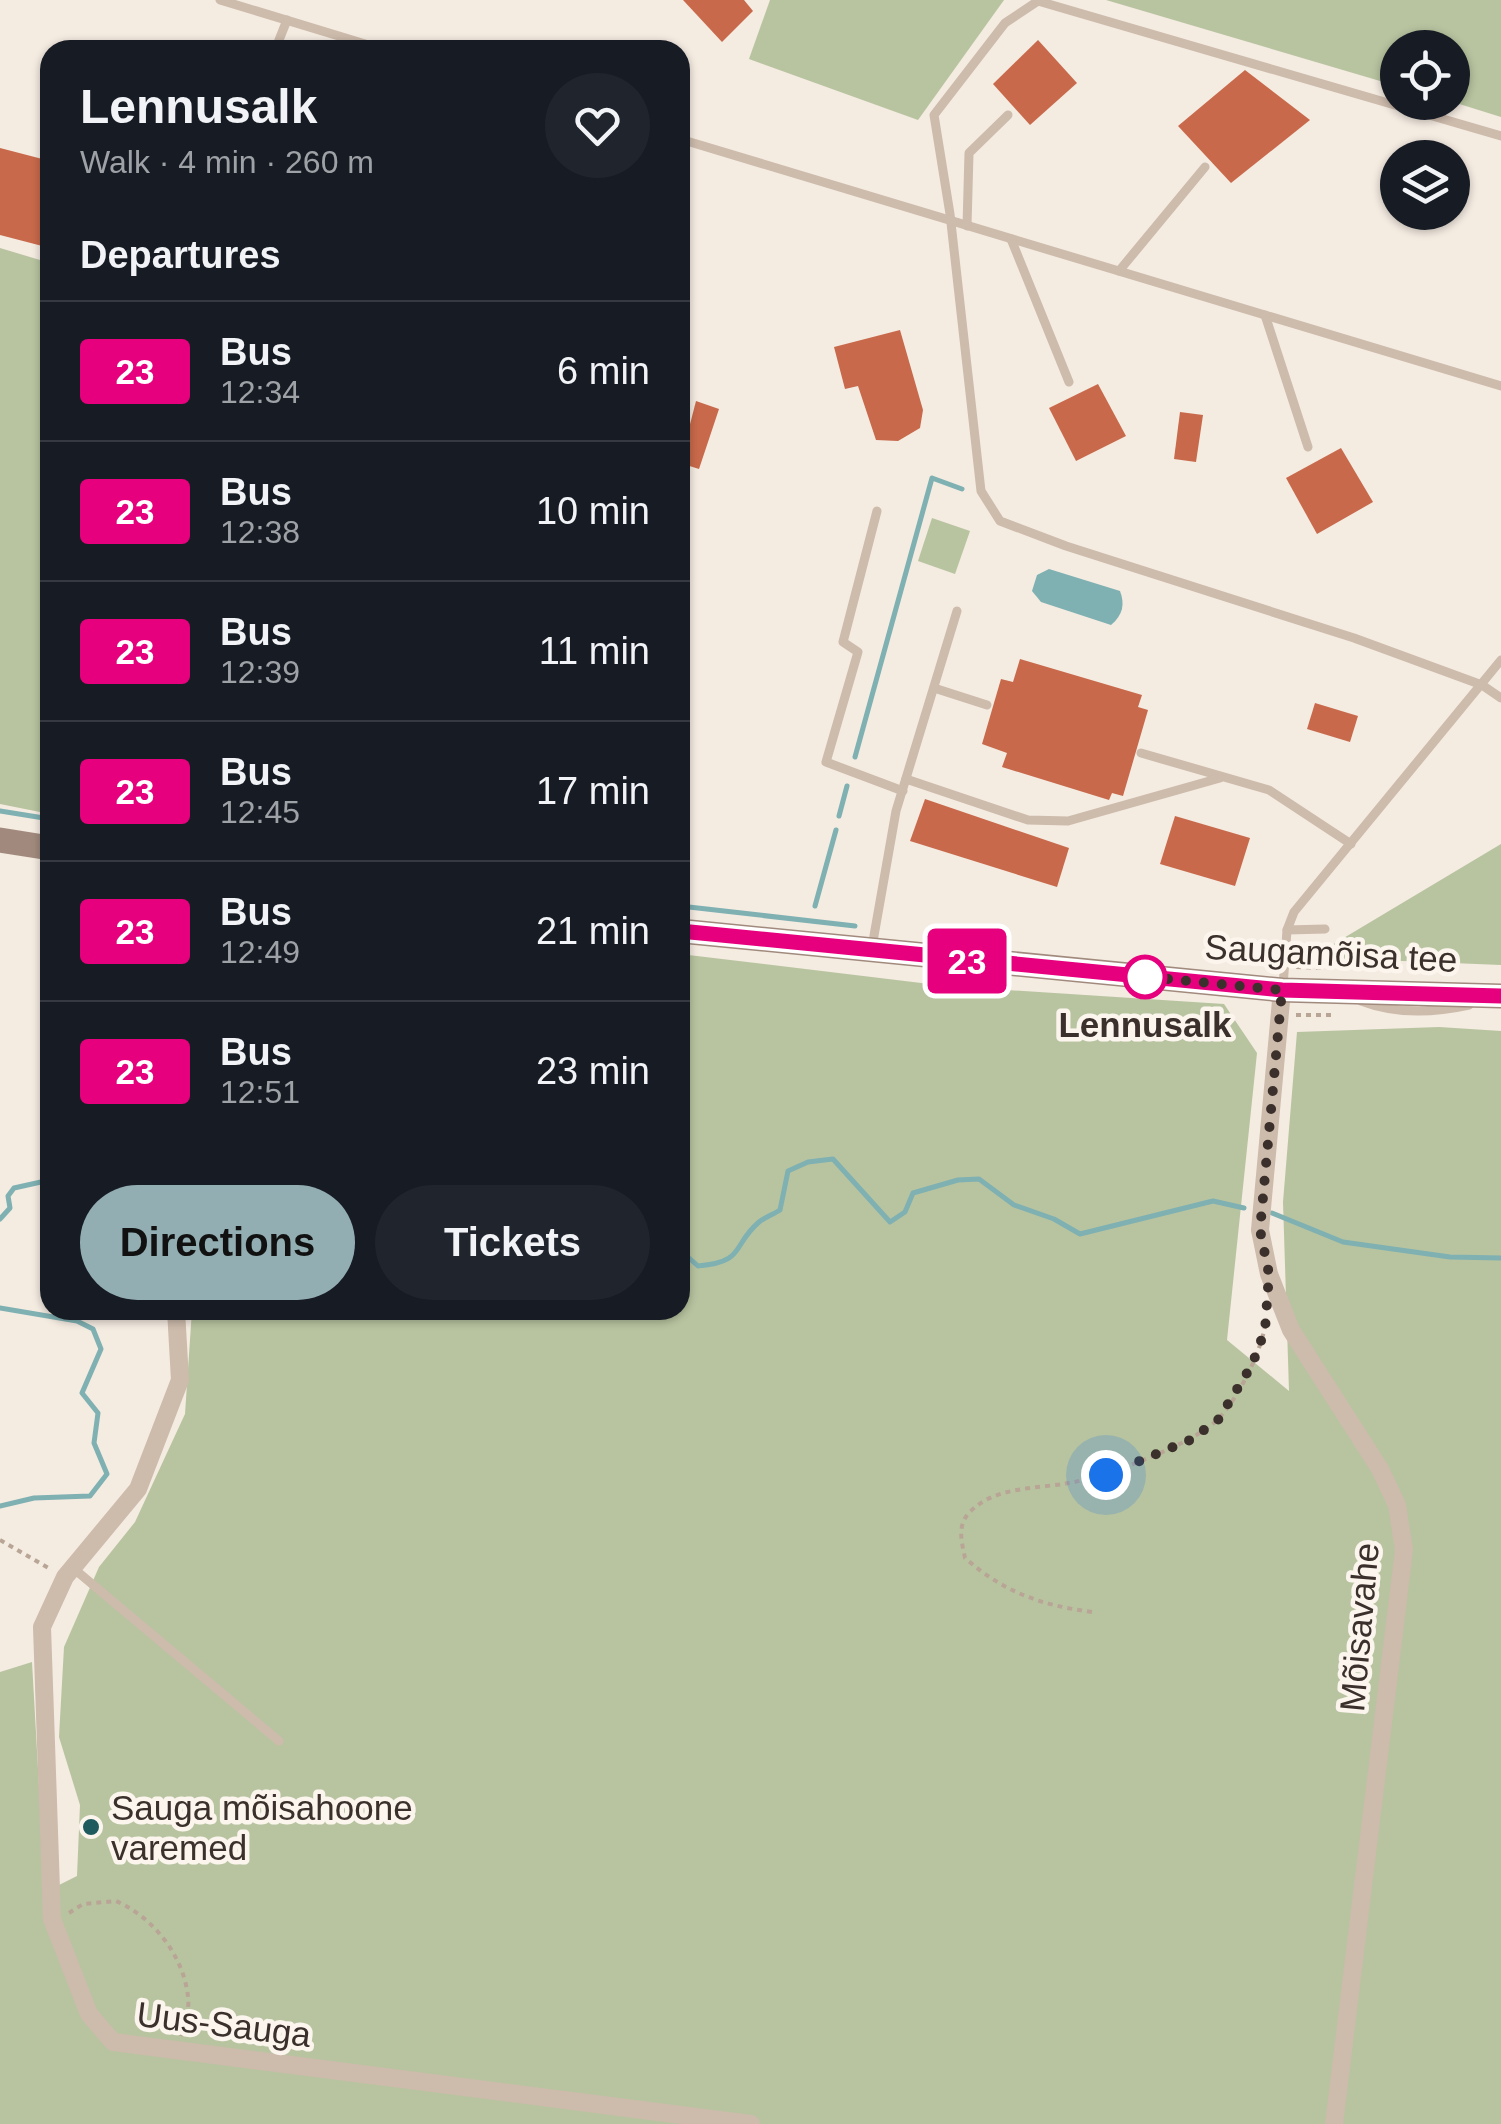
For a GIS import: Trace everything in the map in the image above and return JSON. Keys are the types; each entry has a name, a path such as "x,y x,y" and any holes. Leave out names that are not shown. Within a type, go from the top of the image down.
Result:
{"street":[{"path":"0,840 40,846"},
{"name":"Saugamõisa tee","path":"690,932 1282,990 1501,996"},
{"name":"Mõisavahe","path":"1282,990 1260,1230 1269,1274 1291,1330 1380,1468 1397,1505 1404,1550 1334,2124"},
{"name":"Uus-Sauga","path":"177,1320 180,1380 138,1488 69,1572 42,1626 54,1923 89,2014 113,2042 750,2124"}],"lane":[{"path":"220,0 353,40"},
{"path":"1501,136 1038,1 1005,24 934,115 951,222 981,491 1000,521 1066,546 1354,638 1482,685 1501,698"},
{"path":"279,40 288,20"},
{"path":"966,226 969,152 1008,116"},
{"path":"690,142 1501,386"},
{"path":"1119,271 1205,167"},
{"path":"1012,239 1069,382"},
{"path":"1265,315 1308,447"},
{"path":"877,511 843,642 858,652 826,762 903,791"},
{"path":"871,952 906,779 957,611"},
{"path":"1282,990 1287,930 1294,912 1501,660"},
{"path":"934,688 987,706"},
{"path":"1141,753 1269,790 1350,844"},
{"path":"906,779 1028,820 1068,821 1220,778"},
{"path":"1287,930 1324,929"},
{"path":"69,1572 279,1741"}],"path":[{"path":"1092,1612 1042,1605 977,1569 965,1558 962,1525 969,1513 1008,1492 1106,1475 1190,1440 1218,1420 1252,1365 1265,1330 1266,1311"},
{"path":"0,1540 69,1572"},
{"path":"54,1923 83,1904 116,1901 166,1938 182,1972 189,2000 178,2050"}],"green space":[{"path":"770,0 1004,0 918,120 749,59"},
{"path":"1106,0 1501,0 1501,117 1470,107 1470,30 1380,30 1380,81"},
{"path":"0,248 40,260 40,812 0,804"},
{"path":"932,518 970,531 955,574 918,561"},
{"path":"1501,844 1501,965 1304,957 1332,945"},
{"path":"690,955 946,986 1224,1004 1257,1053 1227,1340 1289,1391 1283,1202 1297,1032 1439,1027 1501,1031 1501,2124 0,2124 0,1672 32,1662 45,1892 77,1876 80,1805 59,1737 64,1647 99,1567 135,1522 185,1414 191,1320 690,1320"}],"water":[{"path":"1049,569 1120,591 1123,605 1118,617 1111,625 1041,602 1032,591 1037,575"}],"building":[{"path":"683,0 744,0 753,11 722,42"},
{"path":"1038,40 1077,83 1030,125 993,84"},
{"path":"1245,70 1310,120 1231,183 1178,126"},
{"path":"0,148 40,158 40,245 0,235"},
{"path":"900,330 923,410 920,428 898,441 876,440 858,386 845,389 834,347"},
{"path":"1098,384 1126,436 1076,461 1049,408"},
{"path":"696,401 719,409 699,469 690,466 690,424"},
{"path":"1180,412 1203,415 1196,462 1174,459"},
{"path":"1341,448 1373,502 1317,534 1286,478"},
{"path":"1020,659 1142,695 1138,707 1148,710 1123,796 1112,793 1109,800 1002,767 1007,753 982,744 1001,679 1013,682"},
{"path":"1315,703 1358,716 1350,742 1307,729"},
{"path":"925,799 1069,848 1057,887 910,841"},
{"path":"1175,816 1250,838 1235,886 1160,864"}],"waterway":[{"path":"855,757 932,478 962,489"},
{"path":"839,816 847,786"},
{"path":"0,811 40,817"},
{"path":"815,906 836,830"},
{"path":"690,907 855,926"},
{"path":"690,1259 698,1266 731,1257 759,1222 780,1210 788,1171 808,1162 833,1159 890,1222 905,1212 913,1193 958,1180 979,1179 1014,1205 1054,1219 1080,1234 1213,1201 1244,1208"},
{"path":"0,1219 10,1208 8,1196 14,1188 40,1182"},
{"path":"1272,1213 1343,1242 1450,1257 1501,1258"},
{"path":"0,1308 40,1315"},
{"path":"0,1506 34,1498 90,1496 107,1474 94,1443 98,1413 82,1393 101,1349 93,1329 71,1320"}],"bus line":[{"name":"23","path":"690,932 1282,990 1501,996"}],"place":[{"name":"Lennusalk","path":"1145,977"},
{"name":"Sauga mõisahoone varemed","path":"91,1827"}],"route":[{"path":"1106,1475 1190,1440 1218,1420 1252,1365 1265,1330 1269,1274 1260,1230 1282,990 1136,976 1145,977"}]}
